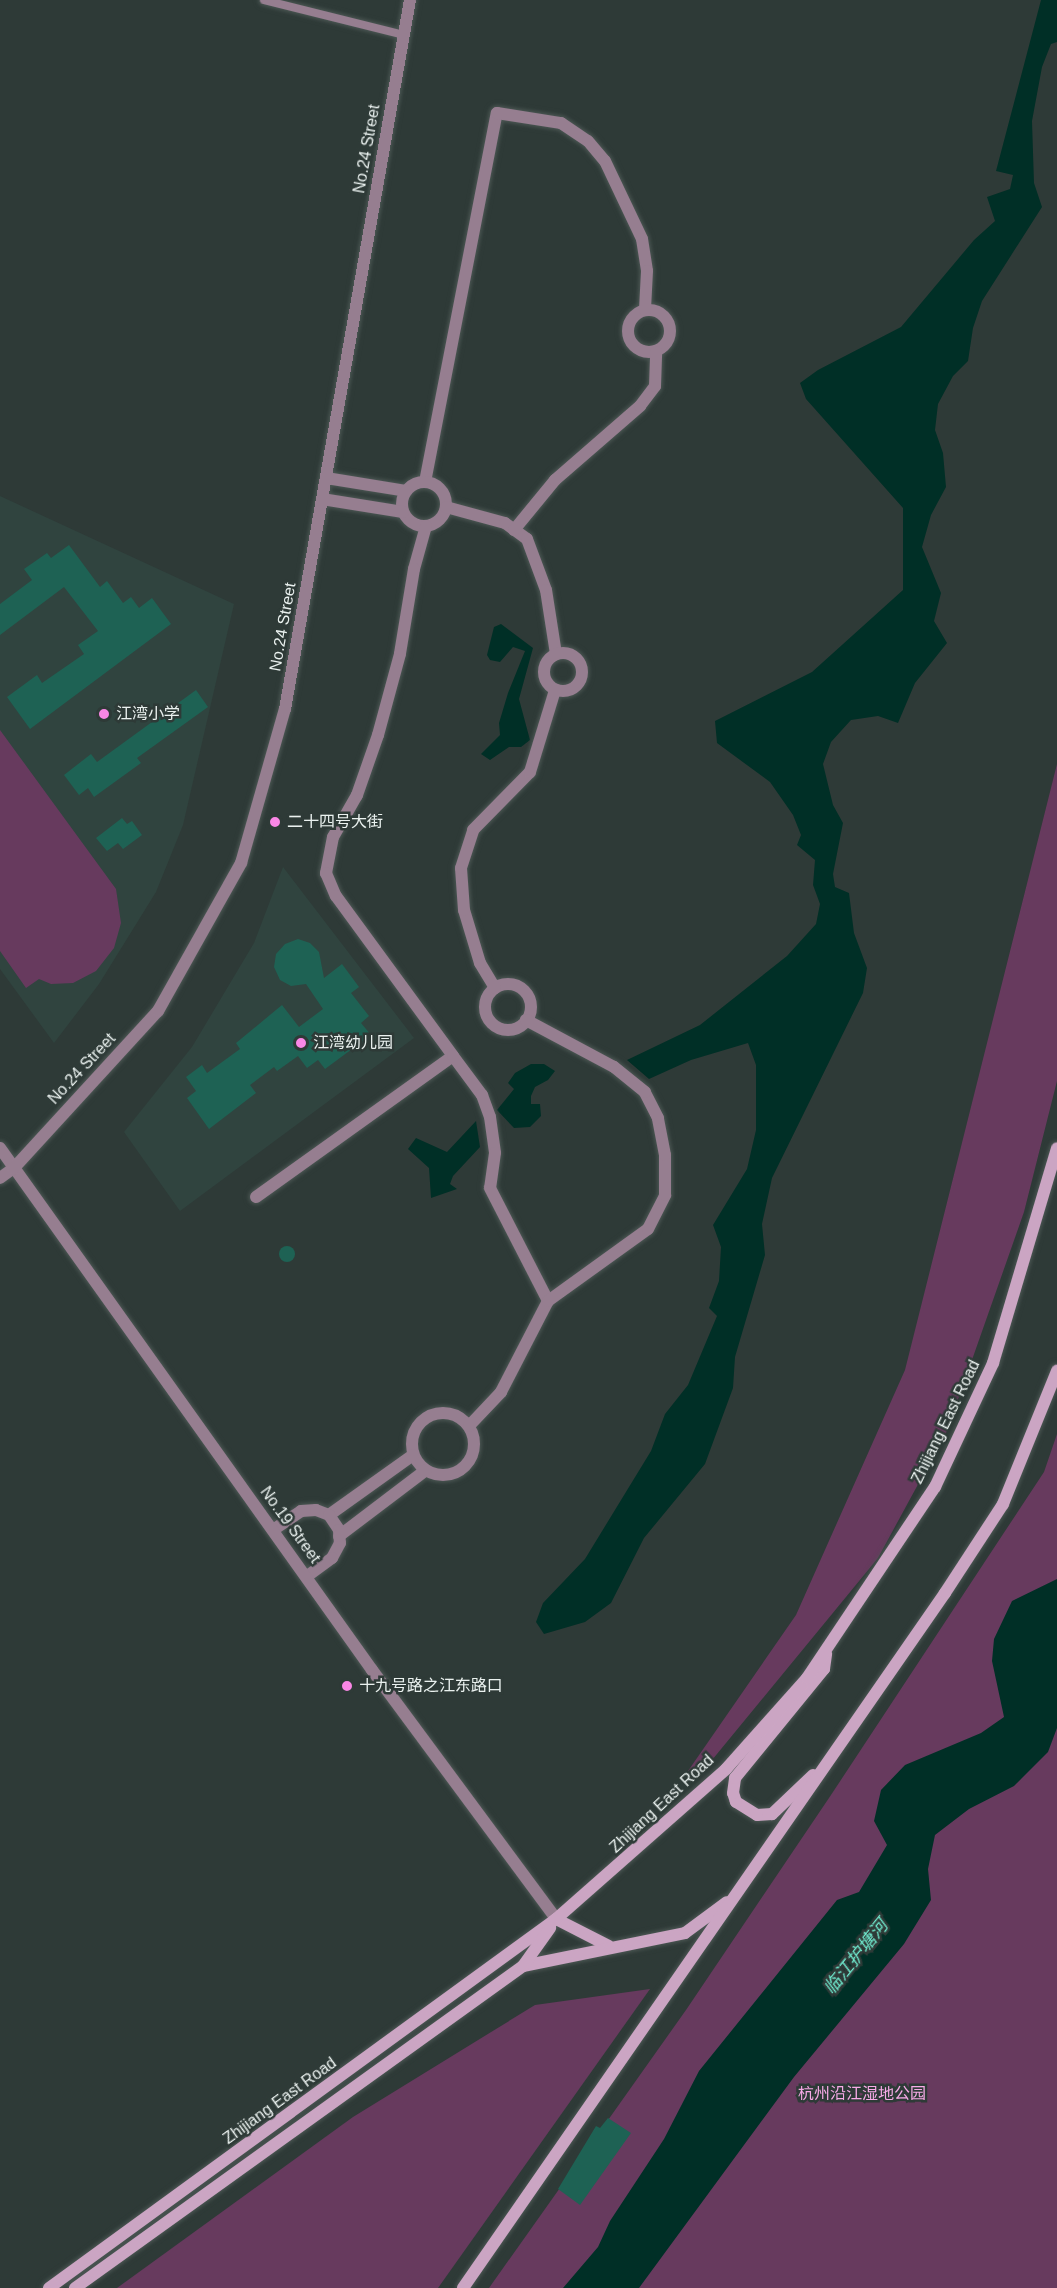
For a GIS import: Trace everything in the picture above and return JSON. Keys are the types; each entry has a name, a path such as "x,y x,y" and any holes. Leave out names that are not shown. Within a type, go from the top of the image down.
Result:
{"main road":[{"name":"Zhijiang East Road","path":"49,2288 556,1919 726,1769 807,1678 935,1486 993,1363 1057,1148"},
{"path":"463,2288 830,1761 1003,1504 1057,1371"},
{"path":"826,1650 824,1670 802,1701 735,1778 733,1793 736,1802 757,1815 772,1814 830,1761"},
{"path":"523,1966 609,1946 685,1933 740,1891"},
{"path":"523,1966 556,1919 609,1946"},
{"name":"Zhijiang East Road","path":"75,2288 523,1966"}],"street":[{"name":"No.24 Street","path":"0,1178 14,1168 158,1011 241,863 285,709 410,0"},
{"path":"425,482 497,113 561,123 588,141 605,161 642,239 647,271 645,310 630,323 629,337 642,352 656,352 667,343 670,326 659,312 645,310"},
{"path":"514,530 555,480 640,406 655,386 656,352"},
{"path":"322,499 403,512 412,523 426,526 440,520 446,507 439,488 425,482 406,491 326,478"},
{"path":"403,512 406,491"},
{"path":"446,507 505,523 527,539 538,567 556,654"},
{"path":"426,526 414,569 400,654 378,735 357,795 333,837 326,873 336,896 482,1095 490,1117 495,1153 490,1188 548,1301"},
{"path":"556,654 575,657 583,673 573,689 555,690 545,681 544,668 556,654"},
{"path":"495,988 480,963 464,910 461,868 472,830 530,772 555,690"},
{"path":"510,984 524,991 530,1005 526,1020 507,1030 489,1020 485,1006 495,988 510,984"},
{"path":"469,1426 501,1392 548,1301 648,1229 665,1195 665,1155 658,1118 645,1092 614,1067 526,1020"},
{"path":"256,1197 453,1056"},
{"name":"No.19 Street","path":"0,1148 306,1577 556,1919"},
{"path":"443,1413 453,1414 469,1426 475,1447 466,1466 446,1476 426,1470 413,1455 413,1435 424,1419 443,1413"},
{"path":"329,1515 413,1455"},
{"path":"306,1577 332,1558 339,1536 426,1470"},
{"path":"273,1530 301,1511 316,1510 329,1515 339,1536"}],"lane":[{"path":"264,0 404,34"}],"shaded area":[{"name":"江湾小学","path":"0,496 234,604 183,825 156,892 99,984 54,1043 0,969"},
{"name":"江湾幼儿园","path":"283,867 414,1038 180,1211 124,1132 192,1047 254,943"}],"green space":[{"path":"0,730 116,889 121,923 114,948 96,971 73,983 51,984 39,979 26,988 0,951"},
{"path":"1057,764 1057,1081 1024,1212 947,1431 878,1558 703,1771 688,1771 796,1615 905,1370"},
{"name":"杭州沿江湿地公园","path":"1057,1434 1057,2288 489,2288 686,2010 831,1795 1044,1472"},
{"path":"650,1989 438,2288 117,2288 353,2117 535,2005"}],"water":[{"path":"1041,0 1057,0 1057,42 1051,44 1042,67 1032,121 1034,183 1042,207 982,301 973,328 968,361 953,376 938,404 935,430 943,453 946,487 931,515 922,547 941,593 934,621 947,643 915,683 898,723 878,716 851,720 831,742 823,764 833,805 843,823 833,874 835,887 849,893 854,933 867,968 863,993 772,1178 762,1224 765,1255 735,1357 733,1388 705,1464 644,1538 611,1603 585,1622 544,1634 536,1622 543,1603 585,1559 651,1451 665,1414 688,1385 717,1316 709,1308 719,1281 721,1247 713,1225 747,1169 756,1130 756,1065 748,1043 691,1060 649,1079 627,1060 700,1025 787,956 816,924 820,904 813,885 815,860 797,845 801,835 793,815 770,782 717,743 715,721 812,672 903,590 903,508 806,399 800,383 818,370 901,327 974,240 995,221 987,197 1010,189 1013,175 996,171"},
{"path":"501,624 533,648 519,699 530,740 521,747 509,747 490,760 481,754 500,735 499,723 525,651 513,647 500,662 490,660 487,655 494,627"},
{"path":"531,1064 544,1064 555,1071 548,1080 535,1087 531,1096 531,1104 540,1104 541,1116 530,1127 514,1128 497,1110 514,1089 508,1083 515,1073"},
{"path":"476,1121 480,1147 453,1176 450,1184 457,1189 431,1198 429,1168 408,1149 416,1138 447,1152"},
{"name":"临江护塘河","path":"1057,1579 1057,1728 1048,1752 1014,1786 969,1809 935,1835 928,1869 931,1900 904,1944 794,2077 639,2288 563,2288 598,2247 610,2221 664,2139 699,2071 837,1900 859,1892 887,1845 874,1821 881,1790 905,1765 981,1733 1004,1717 992,1661 994,1639 1012,1601"}],"building":[{"path":"69,545 100,587 107,581 123,603 131,597 139,608 152,598 171,624 30,729 7,697 37,675 42,683 84,654 78,645 98,631 64,587 0,635 0,604 32,580 24,569 47,553 51,558"},
{"path":"196,690 208,707 137,758 141,763 94,797 88,788 79,795 64,775 91,754 97,762"},
{"path":"122,818 127,824 132,821 142,835 123,849 118,843 107,851 96,838"},
{"path":"298,939 310,943 319,952 324,978 342,964 359,987 351,993 369,1016 361,1023 371,1035 325,1069 318,1060 307,1068 298,1056 277,1071 274,1067 250,1085 256,1093 209,1129 187,1098 196,1091 186,1077 202,1065 207,1073 240,1049 236,1043 282,1005 299,1027 323,1009 306,984 291,986 280,980 274,967 276,954 285,944"},
{"path":"284,1246 290,1246 295,1254 293,1260 284,1262 279,1257 279,1251"},
{"path":"608,2118 631,2133 580,2205 558,2189 596,2126 600,2128"}],"place":[{"name":"江湾小学","path":"104,714"},
{"name":"二十四号大街","path":"275,822"},
{"name":"江湾幼儿园","path":"301,1043"},
{"name":"十九号路之江东路口","path":"347,1686"}]}
